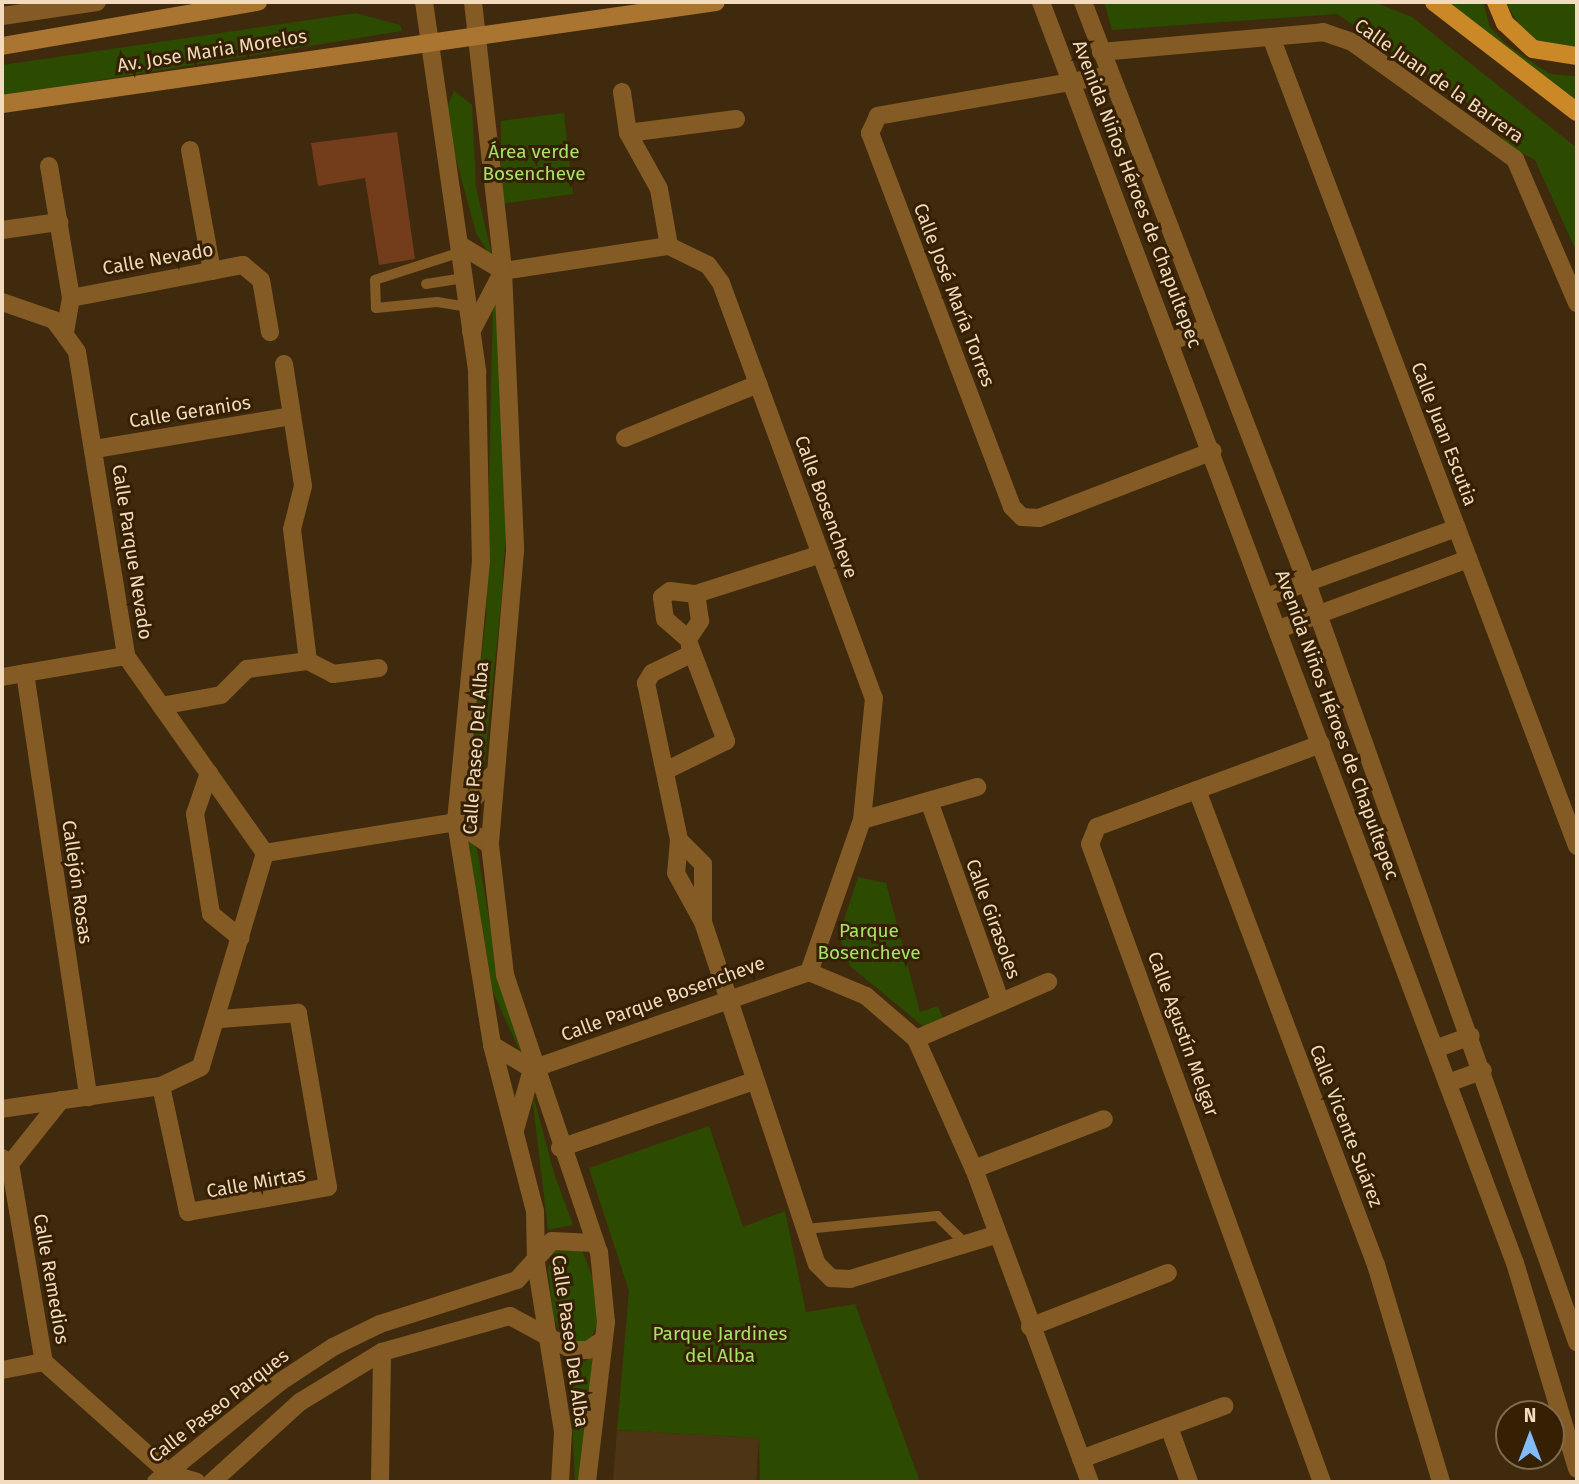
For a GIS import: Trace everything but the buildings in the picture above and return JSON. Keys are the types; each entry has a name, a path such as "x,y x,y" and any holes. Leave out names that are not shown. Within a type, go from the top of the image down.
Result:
{"main road":[{"path":"2,46 258,2"},
{"name":"Av. Jose Maria Morelos","path":"2,104 478,32 716,2"},
{"path":"1434,2 1577,112"},
{"path":"1496,2 1505,23 1533,49 1577,56"}],"street":[{"path":"2,16 61,4 97,2"},
{"name":"Calle Paseo Del Alba","path":"424,2 471,332 481,561 456,821 492,1045 535,1211 536,1263 564,1432 560,1482"},
{"name":"Calle Paseo Del Alba","path":"473,2 503,271 514,551 492,775 490,845 505,975 532,1069 595,1244 603,1340 587,1482"},
{"name":"Avenida Niños Héroes de Chapultepec","path":"1041,2 1172,341 1515,1263 1577,1469"},
{"name":"Avenida Niños Héroes de Chapultepec","path":"1083,2 1206,328 1319,615 1471,1036 1577,1342"},
{"name":"Calle Juan de la Barrera","path":"1101,52 1337,34 1506,150 1522,170 1577,303"},
{"name":"Calle Juan Escutia","path":"1271,37 1577,846"},
{"name":"Calle José María Torres","path":"1110,75 878,116 870,126 1012,507 1039,519 1213,451"},
{"path":"461,248 503,271 669,246 659,189 628,133 622,92"},
{"path":"628,133 736,119"},
{"path":"190,150 212,271"},
{"path":"49,166 71,298 65,333"},
{"path":"2,230 59,222"},
{"name":"Calle Bosencheve","path":"669,246 708,265 721,283 874,698 862,820 809,972"},
{"name":"Calle Nevado","path":"71,298 212,271 253,270 261,280 270,332"},
{"path":"471,332 503,271"},
{"name":"Calle Parque Nevado","path":"2,302 38,311 65,333 83,370 126,656 265,853"},
{"path":"1172,341 1206,328"},
{"path":"284,364 303,486 292,529 308,661"},
{"path":"625,438 758,384"},
{"name":"Calle Geranios","path":"95,449 292,416"},
{"path":"1267,597 1457,528"},
{"path":"665,772 726,741 690,646 671,629 662,597 679,589 696,594 821,554"},
{"path":"1279,629 1468,559"},
{"path":"696,594 700,621 690,646 647,677 680,840 676,873 703,922 817,1264 831,1278 850,1279 995,1235"},
{"path":"2,677 126,656"},
{"path":"161,706 221,695 247,669 308,661 333,674 379,668"},
{"name":"Callejón Rosas","path":"25,673 88,1097"},
{"name":"Calle Agustín Melgar","path":"1321,744 1097,827 1090,844 1322,1482"},
{"path":"209,773 195,814 211,914 241,937"},
{"path":"2,1109 161,1086 201,1067 220,1019 265,853 456,821 492,775"},
{"path":"862,820 977,787"},
{"name":"Calle Vicente Suárez","path":"1197,790 1376,1265 1441,1482"},
{"name":"Calle Girasoles","path":"916,1039 1001,1003 929,801"},
{"path":"456,821 490,845"},
{"path":"680,840 703,864 703,922"},
{"path":"809,972 866,996 916,1039 974,1169 995,1235 1090,1482"},
{"name":"Calle Parque Bosencheve","path":"532,1069 727,998 809,972"},
{"path":"1001,1003 1048,982"},
{"name":"Calle Mirtas","path":"161,1086 188,1212 328,1187 298,1013 220,1019"},
{"path":"1435,1049 1471,1036"},
{"path":"492,1045 532,1069 514,1130"},
{"path":"1448,1083 1483,1070"},
{"path":"560,1148 754,1081"},
{"name":"Calle Remedios","path":"61,1100 6,1161 44,1362 164,1479 197,1482"},
{"path":"974,1169 1104,1119"},
{"name":"Calle Paseo Parques","path":"164,1479 280,1382 333,1347 380,1324 495,1290 536,1263 552,1241 595,1244"},
{"path":"1030,1327 1168,1273"},
{"path":"212,1482 300,1402 382,1352 498,1317 524,1319 573,1350 588,1350 603,1340"},
{"path":"380,1482 382,1352"},
{"path":"2,1370 44,1362"},
{"path":"1081,1459 1224,1406"},
{"path":"1169,1427 1189,1482"}],"lane":[{"path":"461,248 432,267 378,278 374,296 379,311 437,302 468,307"},
{"path":"426,284 464,278"},
{"path":"806,1229 937,1216 966,1244"}],"shaded area":[{"path":"617,1430 759,1438 756,1482 613,1482"}],"green space":[{"path":"1104,2 1374,2 1412,17 1577,148 1577,253 1535,160 1510,147 1477,109 1337,14 1112,30"},
{"path":"1441,2 1483,2 1490,27 1507,45 1550,74 1577,76 1577,104"},
{"path":"1505,2 1577,2 1577,48 1541,44 1525,34"},
{"path":"356,13 400,25 402,31 2,96 2,65"},
{"path":"454,91 472,105 476,187 493,260 476,233 450,137 446,110"},
{"name":"Área verde Bosencheve","path":"564,113 573,194 501,204 501,121"},
{"path":"493,297 500,306 507,515 502,594 484,769 462,801 486,618"},
{"path":"468,838 477,849 496,959 523,1058 487,979"},
{"name":"Parque Bosencheve","path":"858,877 886,883 920,1012 938,1006 944,1020 924,1027 850,966 839,935"},
{"path":"531,1087 554,1173 573,1225 548,1230"},
{"name":"Parque Jardines del Alba","path":"709,1126 743,1227 785,1211 806,1312 855,1304 920,1482 760,1480 759,1438 617,1430 629,1291 589,1168"},
{"path":"580,1245 595,1284 598,1323 589,1343 577,1345 562,1336 553,1316 548,1269 555,1247"},
{"path":"594,1356 582,1482 575,1482 569,1358 584,1362"}]}
